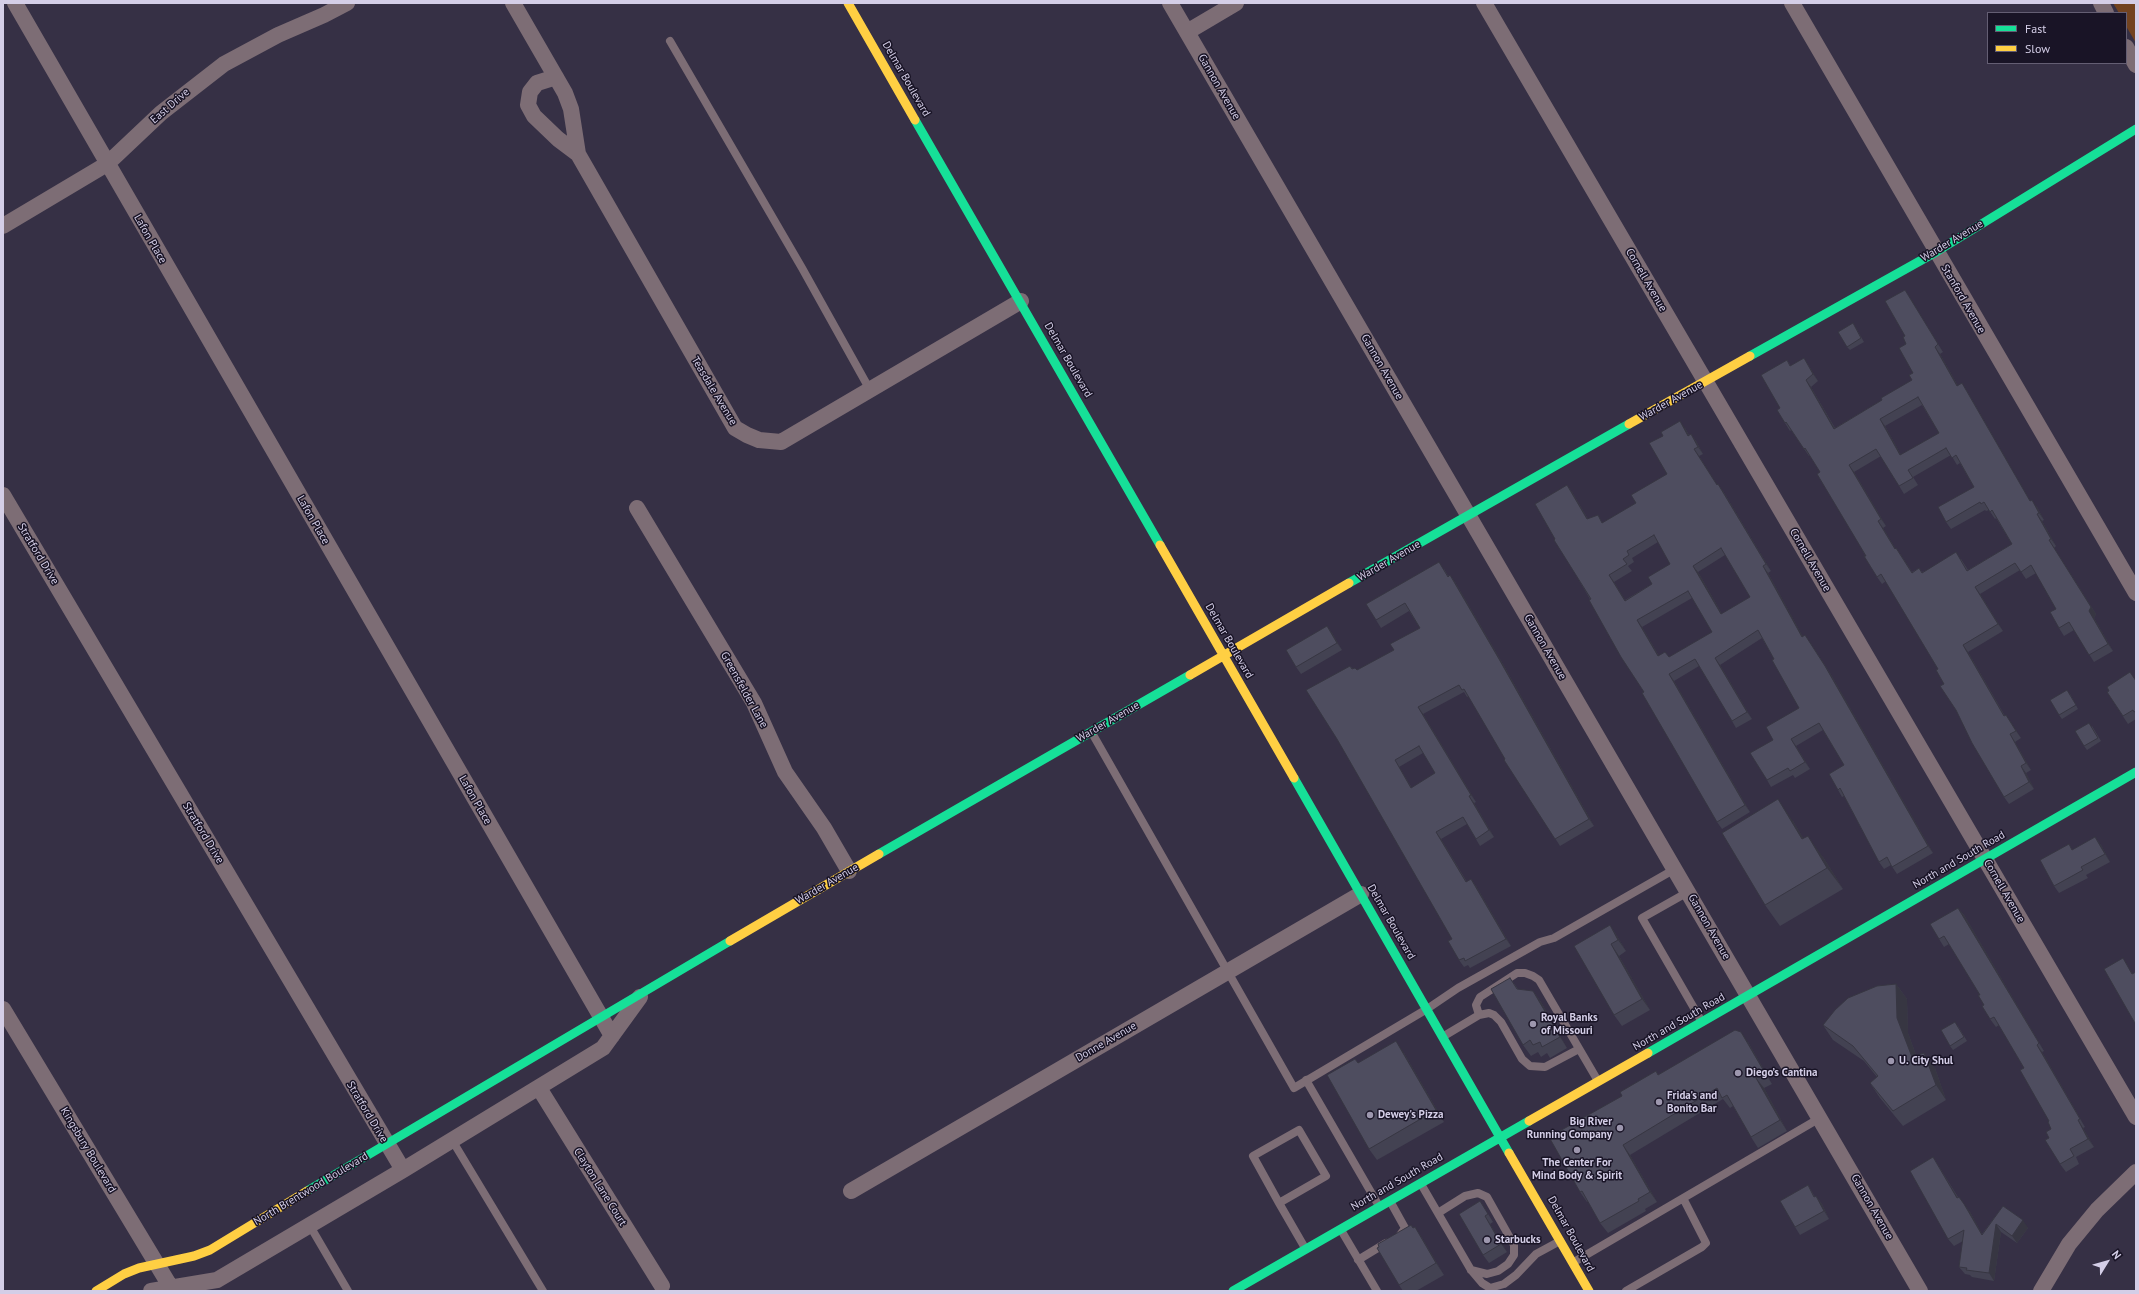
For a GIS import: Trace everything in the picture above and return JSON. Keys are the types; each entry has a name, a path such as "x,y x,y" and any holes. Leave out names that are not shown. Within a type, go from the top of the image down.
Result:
{"street":[{"name":"Lafon Place","path":"15,3 600,1018 612,1036"},
{"name":"East Drive","path":"3,226 107,164 161,113 224,64 278,35 324,15 347,3"},
{"name":"Teasdale Avenue","path":"513,3 565,93 571,109 578,154 735,428 759,440 781,442 1021,301"},
{"name":"Delmar Boulevard","path":"848,3 1021,301 1223,656 1502,1136 1589,1291"},
{"name":"Gannon Avenue","path":"1170,3 1920,1291"},
{"path":"1187,32 1236,3"},
{"name":"Cornell Avenue","path":"1484,3 2136,1117"},
{"name":"Stanford Avenue","path":"1792,3 2136,593"},
{"path":"2101,3 2106,12"},
{"path":"2127,49 2136,65"},
{"name":"Teasdale Avenue","path":"556,77 537,83 530,92 528,105 534,116 558,139 578,154"},
{"name":"Warder Avenue","path":"600,1018 849,871 1468,515 1936,252 2136,129"},
{"name":"Stratford Drive","path":"3,495 403,1170"},
{"name":"Greensfelder Lane","path":"637,508 754,703 785,772 824,828 849,871"},
{"name":"North and South Road","path":"1233,1291 1749,996 2136,772"},
{"name":"Donne Avenue","path":"851,1191 1361,894"},
{"name":"Warder Avenue","path":"612,1036 642,994"},
{"name":"Kingsbury Boulevard","path":"3,1009 172,1289"},
{"name":"North Brentwood Boulevard","path":"96,1291 124,1274 158,1264 194,1256 210,1250 386,1143 600,1018"},
{"path":"151,1291 172,1289 216,1280 310,1226 539,1088 603,1048 612,1036"},
{"name":"Clayton Lane Court","path":"539,1088 662,1286"},
{"path":"2041,1291 2069,1244 2097,1210 2136,1172"}],"lane":[{"path":"670,41 802,268 870,390"},
{"path":"1091,732 1294,1088 1427,1009 1458,988 1540,942 1554,938 1675,869"},
{"path":"1688,892 1642,918 1702,1022"},
{"path":"1479,1015 1476,1005 1480,997 1517,973 1525,973 1539,980 1598,1082"},
{"path":"1443,1036 1479,1015 1489,1013 1494,1015 1501,1022 1522,1058 1530,1066 1546,1067 1579,1049"},
{"path":"1306,1080 1380,1206"},
{"path":"1573,1263 1820,1118"},
{"path":"1279,1203 1326,1176 1299,1130 1252,1156 1305,1249"},
{"path":"452,1140 543,1291"},
{"path":"1420,1183 1471,1270 1482,1283 1490,1288 1504,1284 1516,1275 1536,1254 1561,1240"},
{"path":"1438,1213 1466,1196 1478,1193 1487,1197 1514,1245 1514,1255 1508,1264 1498,1271 1487,1274 1471,1270"},
{"path":"1626,1291 1702,1247 1706,1243 1683,1198"},
{"path":"1358,1260 1404,1233 1406,1228 1390,1200"},
{"path":"310,1226 348,1291"},
{"path":"1340,1229 1377,1291"}],"shaded area":[{"path":"2113,3 2136,3 2136,43 2127,28 2127,12 2118,12"}],"building":[{"path":"1905,290 1938,344 1935,347 1957,386 1962,383 2030,501 2032,500 2039,513 2037,514 2051,539 2049,540 2091,607 2089,611 2108,644 2089,655 2069,622 2059,628 2050,612 2056,609 2031,565 2021,572 2015,563 1975,587 1998,624 1963,645 2004,716 2006,715 2016,731 2010,734 2026,763 2021,766 2029,782 2004,797 1972,743 1956,710 1940,686 1944,684 1936,670 1938,669 1881,574 1877,577 1864,556 1866,556 1817,474 1820,472 1805,448 1804,449 1777,410 1780,408 1761,375 1787,360 1790,366 1804,358 1813,374 1806,380 1834,429 1882,400 1881,398 1912,380 1909,375 1913,373 1899,348 1906,344 1903,337 1905,336 1885,301","holes":["1918,397 1939,433 1900,455 1880,419","1946,448 1952,458 1956,455 1974,487 1938,507 1946,522 1980,502 1981,504 1984,502 1990,512 1992,510 2012,544 1967,571 1956,552 1922,573 1919,568 1912,573 1878,521 1881,519 1849,465 1876,449 1899,486 1913,478 1908,470"]},
{"path":"1853,323 1861,338 1847,347 1838,332"},
{"path":"1680,421 1688,436 1691,434 1698,447 1694,449 1717,485 1718,484 1766,564 1763,566 1802,637 1805,635 1825,666 1928,846 1892,867 1887,857 1879,862 1840,788 1838,790 1829,774 1844,765 1819,723 1791,739 1805,762 1790,771 1788,768 1767,780 1750,753 1773,740 1766,727 1799,708 1772,660 1774,659 1758,630 1715,658 1747,712 1732,721 1695,659 1669,674 1745,805 1717,822 1642,693 1644,692 1621,657 1589,600 1591,599 1554,540 1555,539 1535,504 1567,485 1587,519 1598,515 1602,523 1636,503 1631,495 1667,474 1649,443 1663,436 1661,432","holes":["1654,535 1670,564 1648,577 1652,584 1625,601 1609,575 1627,564 1623,559 1629,555 1627,551","1721,548 1750,597 1721,614 1693,566","1688,591 1712,632 1669,657 1665,652 1658,656 1637,620"]},
{"path":"1439,562 1448,577 1450,575 1589,819 1555,839 1504,760 1505,759 1464,689 1462,690 1459,685 1418,707 1471,795 1469,796 1489,830 1476,839 1463,817 1436,832 1466,882 1471,879 1506,939 1465,961 1464,958 1459,960 1448,941 1452,939 1337,739 1306,690 1350,666 1352,669 1355,668 1357,670 1394,650 1390,644 1420,628 1405,603 1376,620 1366,604","holes":["1419,746 1435,773 1411,788 1395,760"]},
{"path":"1327,626 1337,643 1296,667 1286,650"},
{"path":"2130,672 2136,681 2136,711 2134,712 2133,710 2123,716 2107,692 2109,691 2107,687"},
{"path":"2067,690 2076,705 2059,715 2050,700"},
{"path":"2089,723 2098,738 2084,746 2075,731"},
{"path":"1778,799 1802,839 1808,836 1827,868 1765,905 1722,833"},
{"path":"2095,837 2105,854 2081,867 2083,870 2054,886 2040,860 2069,844 2072,850"},
{"path":"1958,908 2039,1043 2037,1045 2080,1119 2078,1120 2088,1139 2070,1149 2074,1156 2060,1164 2045,1140 2049,1138 2046,1132 2051,1129 2048,1122 2049,1121 2020,1070 2024,1068 1994,1017 1990,1019 1982,1006 1984,1005 1978,995 1980,995 1944,936 1939,939 1930,924"},
{"path":"1610,925 1618,940 1611,944 1642,999 1614,1015 1574,946"},
{"path":"2123,958 2132,974 2136,972 2136,1025 2104,969"},
{"name":"Royal Banks of Missouri","path":"1510,978 1517,989 1533,991 1560,1037 1542,1047 1540,1042 1533,1045 1530,1040 1523,1045 1491,989"},
{"name":"U. City Shul","path":"1896,984 1897,1018 1912,1057 1924,1053 1936,1085 1893,1111 1870,1083 1878,1076 1853,1046 1823,1025 1835,1010 1848,998 1877,986"},
{"path":"1955,1022 1964,1037 1950,1046 1941,1030"},
{"path":"1735,1030 1741,1032 1765,1073 1756,1078 1780,1120 1751,1137 1727,1095 1722,1098 1717,1088 1623,1145 1650,1192 1638,1199 1639,1201 1600,1223 1582,1191 1580,1192 1549,1137 1622,1096 1620,1092 1656,1071 1658,1075"},
{"path":"1396,1041 1436,1110 1369,1149 1327,1075 1355,1059 1358,1063"},
{"path":"1933,1157 1957,1198 1959,1197 1964,1204 1982,1235 2003,1206 2023,1220 2012,1236 1996,1224 1989,1273 1966,1270 1967,1268 1959,1267 1964,1230 1948,1239 1910,1171"},
{"path":"1808,1185 1824,1211 1795,1227 1780,1201"},
{"name":"Starbucks","path":"1480,1201 1488,1214 1485,1216 1501,1244 1483,1255 1459,1214"},
{"path":"1411,1225 1413,1228 1415,1227 1436,1263 1399,1285 1377,1248 1379,1247 1378,1244"}],"traffic: fast":[{"path":"915,120 1160,545"},
{"path":"1750,356 1936,252 2136,129"},
{"path":"1349,583 1629,424"},
{"path":"879,854 1190,675"},
{"path":"1648,1053 2136,772"},
{"path":"1294,778 1509,1153"},
{"path":"307,1191 730,941"},
{"path":"1233,1291 1529,1121"}],"traffic: slow":[{"path":"848,3 915,120"},
{"path":"1629,424 1750,356"},
{"path":"1160,545 1294,778"},
{"path":"1190,675 1349,583"},
{"path":"730,941 879,854"},
{"path":"1529,1121 1648,1053"},
{"path":"1509,1153 1589,1291"},
{"path":"96,1291 124,1274 139,1268 194,1256 210,1250 307,1191"}],"place":[{"name":"Royal Banks of Missouri","path":"1533,1024"},
{"name":"U. City Shul","path":"1891,1061"},
{"name":"Diego’s Cantina","path":"1738,1073"},
{"name":"Frida's and Bonito Bar","path":"1659,1102"},
{"name":"Dewey's Pizza","path":"1370,1115"},
{"name":"Big River Running Company","path":"1620,1128"},
{"name":"The Center For Mind Body & Spirit","path":"1577,1150"},
{"name":"Starbucks","path":"1487,1240"}]}
